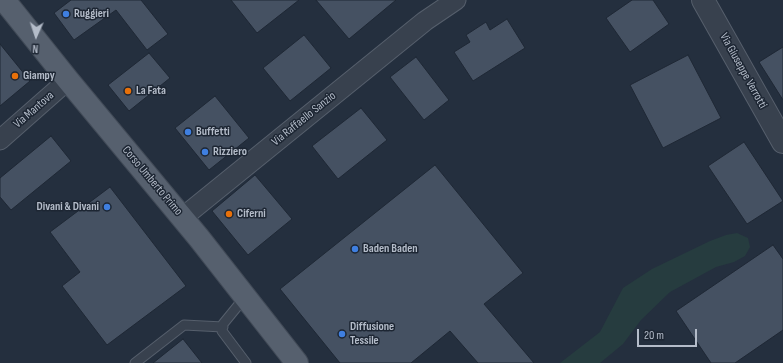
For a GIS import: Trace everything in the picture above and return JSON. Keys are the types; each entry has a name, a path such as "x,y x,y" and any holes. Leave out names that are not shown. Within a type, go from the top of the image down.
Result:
{"main road":[{"name":"Corso Umberto Primo","path":"4,0 182,218 297,363"}],"street":[{"name":"Via Raffaello Sanzio","path":"182,218 425,21 456,0"},
{"name":"Via Giuseppe Verrotti","path":"703,0 783,142"},
{"name":"Via Mantova","path":"0,140 68,80"}],"lane":[{"path":"245,297 223,324 222,331 246,363"},
{"path":"135,363 184,325 222,327"}],"green space":[{"path":"737,233 748,238 750,247 745,256 734,262 716,267 670,292 641,320 623,344 600,363 560,363 600,332 623,288 652,269 710,241 726,235"}],"building":[{"path":"71,0 141,0 168,34 147,50 116,10 74,40 54,13"},
{"path":"231,0 299,0 257,33"},
{"path":"316,0 396,0 349,39"},
{"path":"632,0 653,0 669,24 630,52 606,18"},
{"path":"507,19 525,48 473,81 454,52 470,42 466,35 486,22 490,30"},
{"path":"304,35 331,68 290,101 263,68"},
{"path":"0,44 30,81 0,106"},
{"path":"783,47 783,100 759,62"},
{"path":"149,53 170,78 129,111 108,85"},
{"path":"688,55 721,118 663,148 630,85"},
{"path":"416,57 449,100 424,120 390,77"},
{"path":"215,96 249,138 209,170 175,128"},
{"path":"361,108 387,140 338,179 312,146"},
{"path":"51,136 71,161 11,210 0,197 0,178"},
{"path":"744,142 783,201 747,224 708,166"},
{"path":"435,165 523,273 484,304 534,363 478,363 450,331 411,363 340,363 280,289"},
{"path":"255,175 292,219 248,255 212,211"},
{"path":"110,187 186,286 107,345 62,286 80,272 50,232"},
{"path":"773,245 783,259 783,330 735,363 711,363 676,311"},
{"path":"183,339 202,363 153,363"}],"place":[{"name":"Ruggieri","path":"66,14"},
{"name":"Giampy","path":"15,76"},
{"name":"La Fata","path":"128,91"},
{"name":"Buffetti","path":"188,132"},
{"name":"Rizziero","path":"205,152"},
{"name":"Divani & Divani","path":"107,207"},
{"name":"Ciferni","path":"229,214"},
{"name":"Baden Baden","path":"355,249"},
{"name":"Diffusione Tessile","path":"342,334"}]}
